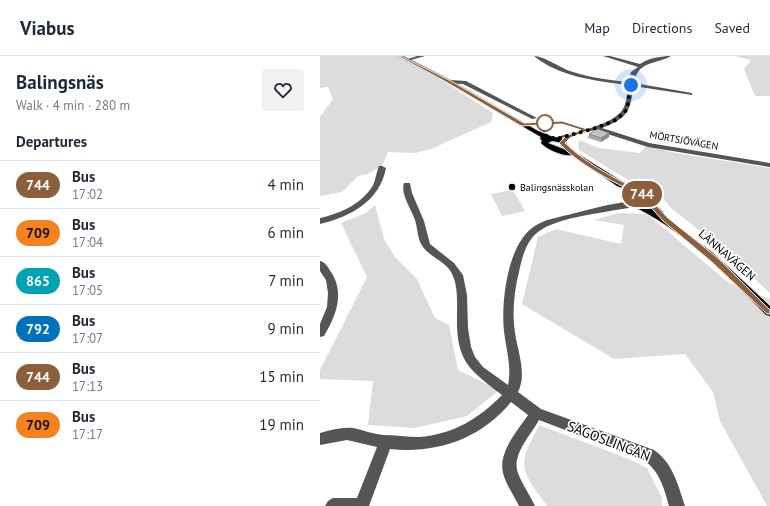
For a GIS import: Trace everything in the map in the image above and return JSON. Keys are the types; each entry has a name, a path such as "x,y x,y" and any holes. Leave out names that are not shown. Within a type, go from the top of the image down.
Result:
{"main road":[{"name":"LÄNNAVÄGEN","path":"399,56 450,82 555,142 620,184 649,196 651,199 650,203 665,220"},
{"name":"LÄNNAVÄGEN","path":"555,142 569,154 617,185 633,201 665,220 722,266 770,312"},
{"path":"633,201 639,193"},
{"path":"633,201 650,203"}],"street":[{"path":"407,60 423,56"},
{"path":"536,56 553,66 604,81 654,87 690,94"},
{"path":"605,56 645,71"},
{"path":"555,142 616,120 625,112 633,75 638,68 669,56"},
{"name":"LÄNNAVÄGEN","path":"450,82 464,82 534,118"},
{"path":"679,92 688,90 697,92"},
{"name":"MÖRTSJÖVÄGEN","path":"596,128 648,144 770,165"},
{"path":"320,221 342,215 359,206 381,178 382,168"},
{"name":"SAGOSLINGAN","path":"407,185 408,193 420,221 423,238 426,244 433,252 451,265 458,275 462,295 462,328 465,347 470,360 479,371 536,413 653,458 661,464 666,472 677,506"},
{"path":"320,439 339,434 347,434 386,441 424,442 450,438 467,430 478,422 510,395 513,388 515,378 509,328 508,298 514,274 528,238 537,229 545,225 633,201"},
{"path":"320,264 331,280 334,297 331,313 320,333"},
{"path":"527,506 513,479 509,463 511,454 536,413"},
{"path":"333,506 362,505 386,441"}],"shaded area":[{"path":"320,56 395,56 430,73 493,113 491,122 431,149 415,153 388,152 382,166 367,174 358,176 342,192 320,196 320,117 333,99 328,87 320,88"},
{"path":"735,56 770,56 770,96 755,96 744,69 751,60"},
{"path":"580,140 599,148 640,153 646,146 676,153 770,168 770,293 714,242 670,207 658,192 635,184 579,150 578,143"},
{"path":"513,190 525,211 502,216 491,194"},
{"path":"375,205 384,239 395,257 417,279 435,318 449,325 458,370 499,390 467,416 415,428 368,425 373,381 320,379 320,370 367,277 341,223 366,213"},
{"path":"618,213 647,214 729,283 770,299 770,506 767,506 720,421 713,392 685,354 614,359 522,304 538,237 556,229 621,244 624,225 594,220"},
{"path":"539,425 629,459 647,468 662,498 662,506 547,506 527,477 524,464 527,449"}],"building":[{"path":"597,129 609,133 601,138 589,134"}],"bus line":[{"name":"744","path":"399,56 450,82 523,125 562,122 585,130 564,139 562,143 564,147 620,184 649,196 651,199 650,203 665,220 690,239 739,281 770,312"}],"place":[{"name":"Balingsnässkolan","path":"512,187"}],"route":[{"path":"545,123 544,135 552,139 556,139 596,128 616,120 625,112 627,108 631,85"}]}
